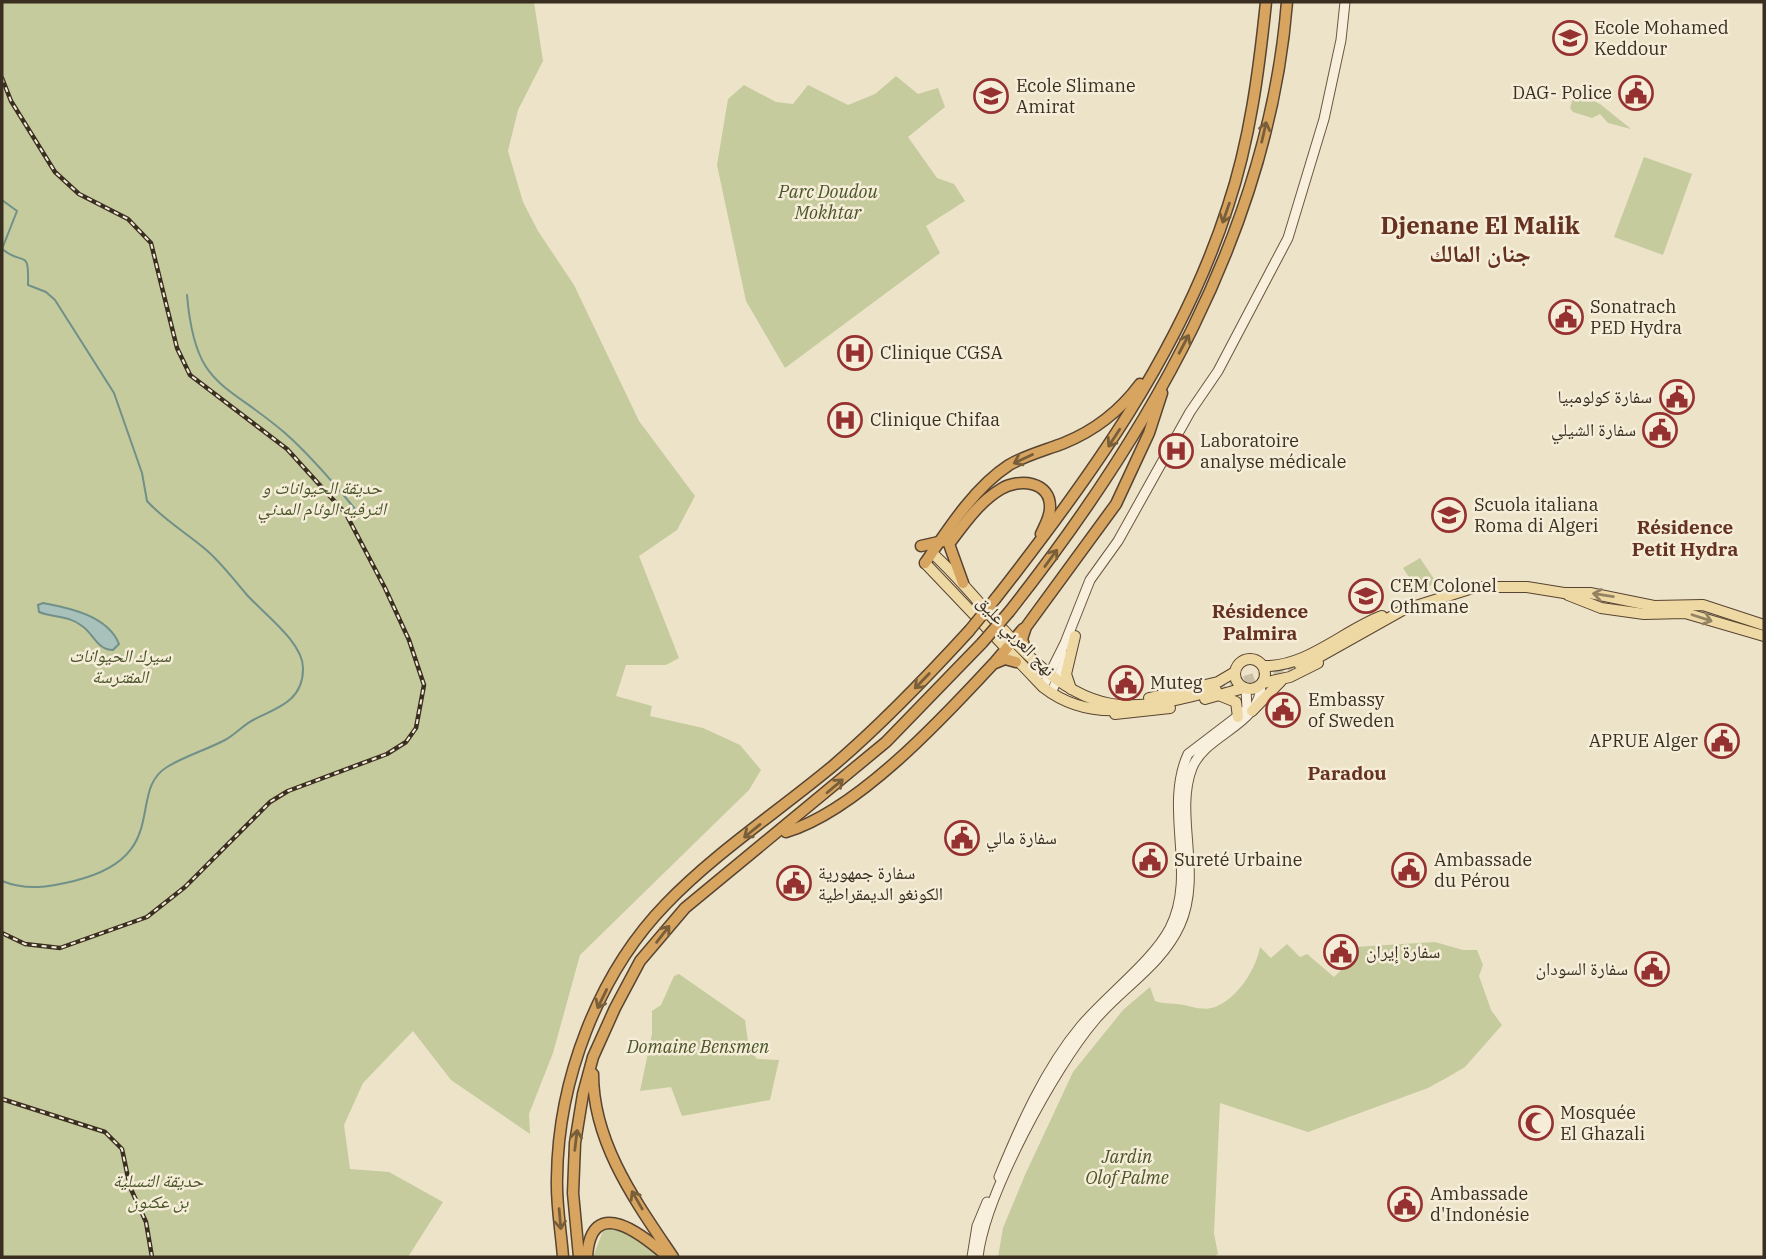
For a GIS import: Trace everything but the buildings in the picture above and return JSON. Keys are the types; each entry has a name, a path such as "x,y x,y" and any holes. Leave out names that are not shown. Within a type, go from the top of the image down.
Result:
{"highway":[{"path":"563,1257 557,1180 560,1129 571,1076 607,988 635,942 678,892 849,752 969,631 1035,548 1113,440 1184,315 1229,205 1253,106 1266,2"},
{"path":"579,1257 573,1192 575,1143 593,1058 640,961 667,928 715,882 779,834 886,742 1009,612 1099,492 1171,368 1210,290 1252,183 1282,48 1287,2"},
{"path":"946,543 972,500 997,474 1016,461 1075,438 1108,419 1156,366"},
{"path":"779,834 825,812 884,772 1006,650 1059,586 1116,504 1149,433 1171,368"},
{"path":"931,560 989,496 1009,485 1022,482 1043,490 1050,501 1048,518 1035,548"},
{"path":"921,545 946,543"},
{"path":"946,543 963,583"},
{"path":"1026,626 1022,639 1026,650"},
{"path":"993,664 1005,659 1016,662"},
{"path":"593,1058 595,1109 603,1137 670,1257"},
{"path":"587,1257 593,1234 600,1227 614,1222 636,1232 670,1257"}],"main road":[{"path":"1053,677 1090,580 1118,541 1190,412 1218,371 1288,238 1324,119 1341,40 1345,2"},
{"name":"نهج العربي عليق","path":"931,560 963,583 1053,677 1099,706 1160,704 1245,688"},
{"name":"نهج العربي عليق","path":"931,560 1016,662 1046,690 1136,714 1218,693"},
{"path":"1071,690 1066,674 1075,636 1097,571"},
{"path":"1263,666 1298,658 1370,621 1476,587 1527,587 1564,593 1590,593 1658,606 1703,605 1764,625"},
{"path":"1564,593 1601,608 1631,613 1685,613 1764,636"},
{"path":"1631,613 1634,600"},
{"path":"1299,664 1321,656 1403,610"},
{"path":"978,1257 984,1226 999,1190 1064,1062 1095,1020 1160,956 1179,927 1189,881 1189,777 1198,758 1275,686 1351,646 1391,617"},
{"path":"1046,690 1075,636"},
{"path":"972,1257 977,1226 1010,1149 1058,1059 1087,1019 1153,952 1170,929 1182,885 1179,810 1184,763 1188,754 1245,715 1260,696 1266,674 1263,666 1256,660 1246,659 1237,665 1235,672 1237,682 1245,688 1248,706 1245,715"},
{"name":"نهج العربي عليق","path":"1099,706 1182,692 1218,682 1235,672"},
{"path":"1245,688 1290,677"},
{"path":"1218,693 1236,702 1245,715"}],"green space":[{"name":"حديقة الحيوانات و الترفيه الوئام المدني","path":"2,2 534,2 543,61 518,110 508,151 523,202 538,231 574,285 639,421 695,496 677,530 639,556 679,658 666,665 626,665 616,696 652,706 650,716 703,728 740,745 761,770 749,790 580,955 553,1053 529,1114 530,1134 451,1080 413,1031 363,1083 344,1125 350,1169 389,1172 443,1202 408,1257 2,1257"},
{"name":"Parc Doudou Mokhtar","path":"896,76 918,94 938,88 945,107 908,137 937,178 954,184 965,201 926,226 940,253 785,368 746,301 717,165 728,99 744,85 776,102 793,104 808,85 848,105 875,94"},
{"path":"1575,92 1600,104 1631,129 1608,123 1600,114 1592,118 1573,112 1570,108"},
{"path":"1644,157 1692,174 1663,255 1614,237"},
{"path":"1420,558 1436,582 1419,593 1403,568"},
{"name":"Jardin Olof Palme","path":"1435,942 1463,950 1477,950 1483,965 1479,976 1491,1010 1502,1025 1465,1067 1448,1077 1428,1088 1308,1132 1220,1103 1214,1233 1218,1254 1214,1257 998,1257 1003,1228 1073,1072 1123,1010 1150,987 1155,1001 1201,1009 1210,1008 1223,1003 1245,982 1255,964 1260,947 1271,958 1287,944 1300,957 1307,954 1334,977 1354,957 1354,947"},
{"name":"Domaine Bensmen","path":"679,974 745,1020 749,1049 757,1059 779,1060 770,1100 682,1116 671,1087 640,1091 652,1034 652,1011 661,1005 674,976"},
{"path":"617,1225 665,1257 593,1257 603,1231"}],"water":[{"path":"43,603 76,611 97,620 114,634 119,644 113,650 103,647 77,622 39,612 38,605"}],"waterway":[{"path":"2,200 17,211 2,249 26,262 28,285 46,292 55,300 114,393 142,473 147,501 210,553 281,629 297,649 303,669 299,689 287,702 251,721 225,740 167,767 155,778 136,841 125,857 105,870 56,885 29,887 2,881"},
{"path":"187,295 191,325 205,366 229,391 295,442 355,509"}],"tunnel":[{"path":"1583,598 1654,609"},
{"path":"1687,610 1764,629"},
{"path":"1216,690 1292,666"}],"railway":[{"path":"2,78 11,101 55,172 79,194 128,219 151,243 177,348 190,375 287,449 346,514 409,640 424,685 416,728 406,742 387,754 288,791 270,802 185,887 147,917 60,948 25,944 2,933"},
{"path":"2,1099 105,1132 122,1149 130,1187 146,1222 152,1257"}],"place":[{"name":"Ecole Mohamed Keddour","path":"1570,38"},
{"name":"DAG- Police","path":"1636,93"},
{"name":"Ecole Slimane Amirat","path":"991,96"},
{"name":"Sonatrach PED Hydra","path":"1566,317"},
{"name":"Clinique CGSA","path":"855,353"},
{"name":"سفارة كولومبيا","path":"1677,397"},
{"name":"Clinique Chifaa","path":"845,420"},
{"name":"سفارة الشيلي","path":"1660,430"},
{"name":"Laboratoire analyse médicale","path":"1176,451"},
{"name":"Scuola italiana Roma di Algeri","path":"1449,515"},
{"name":"CEM Colonel Othmane","path":"1366,596"},
{"name":"Muteg","path":"1126,683"},
{"name":"Embassy of Sweden","path":"1283,710"},
{"name":"APRUE Alger","path":"1722,741"},
{"name":"سفارة مالي","path":"962,838"},
{"name":"Sureté Urbaine","path":"1150,860"},
{"name":"Ambassade du Pérou","path":"1409,870"},
{"name":"سفارة جمهورية الكونغو الديمقراطية","path":"794,883"},
{"name":"سفارة إيران","path":"1341,952"},
{"name":"سفارة السودان","path":"1652,969"},
{"name":"Mosquée El Ghazali","path":"1536,1123"},
{"name":"Ambassade d'Indonésie","path":"1405,1204"}],"district":[{"name":"Djenane El Malik جنان المالك","path":"1480,240"},
{"name":"Résidence Petit Hydra","path":"1685,538"},
{"name":"Résidence Palmira","path":"1260,622"},
{"name":"Paradou","path":"1347,773"}],"park label":[{"name":"سيرك الحيوانات المفترسة","path":"120,666"},
{"name":"حديقة التسلية بن عكنون","path":"158,1191"}]}
